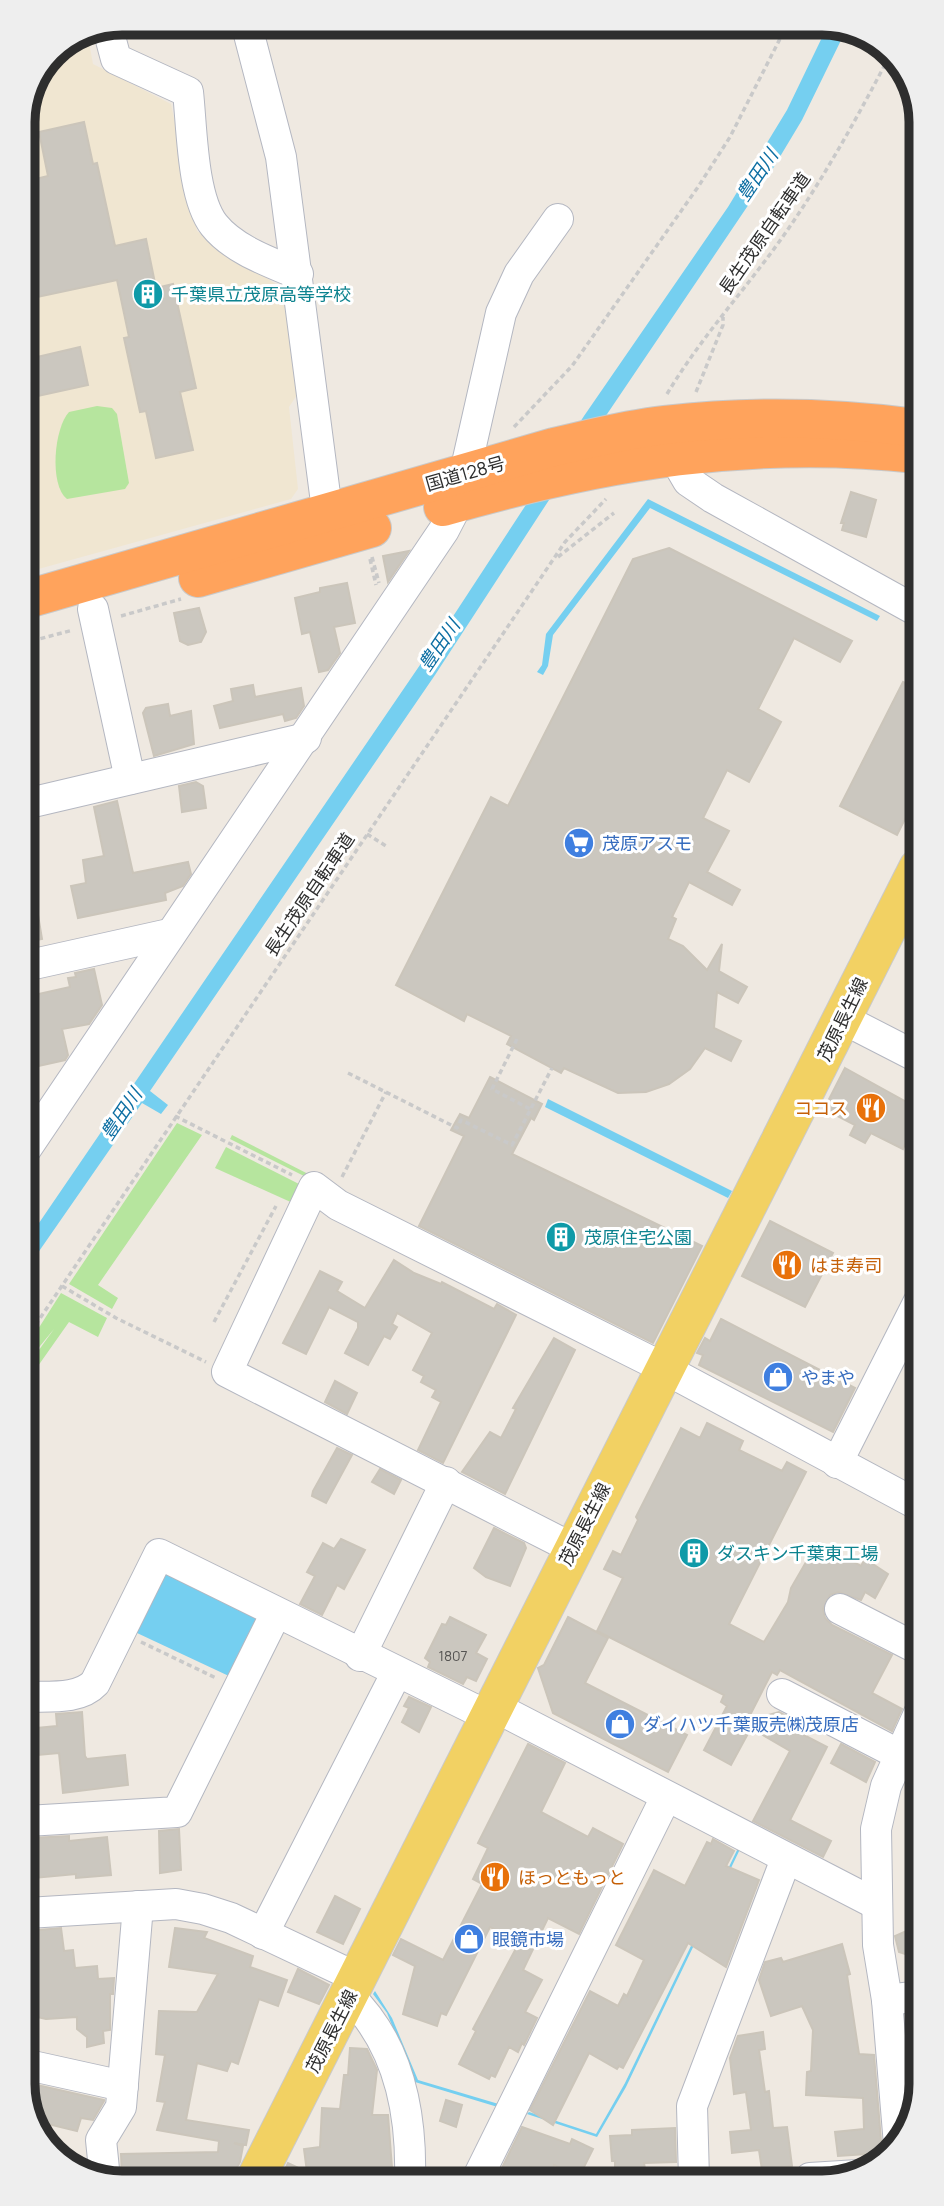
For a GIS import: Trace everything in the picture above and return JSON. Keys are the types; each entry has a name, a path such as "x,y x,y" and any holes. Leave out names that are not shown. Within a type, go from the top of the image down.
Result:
{"highway":[{"name":"国道128号","path":"468,491 508,446 554,447 663,436 773,419 874,422 909,427"},
{"name":"国道128号","path":"663,436 752,447 805,447 909,454"},
{"name":"国道128号","path":"35,625 95,616 468,491 618,478 663,436"},
{"name":"国道128号","path":"35,598 341,533"}],"main road":[{"name":"茂原長生線","path":"260,2171 572,1548 909,886"}],"street":[{"path":"249,35 281,157 341,533"},
{"path":"110,36 116,59 188,92 201,195 214,225 245,250 298,274"},
{"path":"35,1130 306,738 468,491 501,313 519,274 558,219"},
{"path":"663,436 688,481 713,498 909,607"},
{"path":"95,616 130,779"},
{"path":"35,802 306,738"},
{"path":"35,964 169,934"},
{"path":"843,1019 909,1053"},
{"path":"572,1548 227,1372 314,1187 338,1205 909,1500"},
{"path":"838,1463 909,1321"},
{"path":"360,1656 446,1482"},
{"path":"35,1697 87,1692 95,1683 159,1554 360,1656 491,1711 876,1904"},
{"path":"840,1609 909,1644"},
{"path":"35,1821 177,1812 276,1613"},
{"path":"263,1934 397,1672"},
{"path":"782,1694 898,1754"},
{"path":"897,2126 887,2000 878,1945 876,1829 898,1754 909,1732"},
{"path":"480,2171 666,1797"},
{"path":"694,2171 692,2106 786,1859"},
{"path":"35,1912 176,1904 204,1909 231,1918 263,1934 354,1987 382,2035 400,2083 412,2137 410,2171"},
{"path":"104,2169 102,2140 121,2107 138,1906"},
{"path":"887,2000 909,1997"},
{"path":"35,2067 123,2086"}],"path":[{"path":"508,446 572,366 698,187 730,137 782,35"},
{"name":"長生茂原自転車道","path":"663,436 663,402 684,365 785,234 846,135 885,64"},
{"path":"695,393 723,325 723,315"},
{"name":"長生茂原自転車道","path":"35,1326 565,542 618,478"},
{"path":"555,559 614,513"},
{"path":"341,533 378,588 371,551"},
{"path":"35,639 95,616"},
{"path":"367,834 386,846"},
{"path":"517,1039 492,1089 530,1109"},
{"path":"348,1073 457,1128 461,1120 512,1145 552,1068"},
{"path":"175,1116 314,1187"},
{"path":"62,1286 116,1318 227,1372"},
{"path":"120,1632 238,1688"}],"shaded area":[{"path":"89,42 93,64 171,104 197,231 286,291 297,395 289,407 298,489 291,499 35,570 35,117 42,89 50,74 74,50"}],"green space":[{"path":"97,406 112,408 117,414 129,483 125,489 67,499 61,492 56,470 60,430 69,412"},
{"path":"177,1123 202,1135 98,1285 118,1298 112,1309 69,1284"},
{"path":"232,1135 316,1178 314,1181 230,1139"},
{"path":"226,1147 299,1184 295,1204 215,1168"},
{"path":"61,1293 107,1318 98,1337 69,1322 35,1370 35,1355 54,1329 35,1352 35,1334"}],"water":[{"name":"豊田川","path":"823,35 842,38 802,120 772,170 549,500 435,675 150,1091 168,1105 161,1114 142,1103 35,1257 35,1229 450,621 584,416 728,207 787,110"},
{"path":"648,499 880,616 877,621 650,508 553,635 548,666 543,675 537,672 542,665 546,634"},
{"path":"548,1099 732,1191 728,1198 545,1107"},
{"path":"163,1567 258,1615 231,1677 137,1633 134,1625"},
{"path":"740,1844 742,1845 626,2087 597,2137 527,2114 529,2112 596,2134 625,2083"},
{"path":"375,1991 392,2018 418,2080 502,2105 501,2108 415,2082 387,2013 373,1994"}],"building":[{"name":"千葉県立茂原高等学校","path":"84,122 93,164 97,163 115,246 146,239 156,288 173,284 196,388 180,392 193,450 156,458 146,411 140,412 124,338 129,337 117,280 35,297 35,179 48,176 39,132"},
{"path":"80,347 88,385 35,397 35,357"},
{"path":"851,492 876,500 866,537 842,530 844,523 841,523"},
{"name":"茂原アスモ","path":"669,548 852,641 840,662 794,638 758,709 781,722 749,782 727,770 703,818 729,831 707,872 740,890 732,905 689,882 672,917 676,919 668,939 683,946 707,970 722,944 719,971 747,987 738,1003 717,992 714,1028 741,1041 731,1061 705,1048 690,1069 669,1084 646,1092 618,1093 564,1068 561,1073 507,1044 511,1036 467,1014 464,1021 396,985 491,797 508,806 633,559"},
{"path":"409,551 388,582 383,556"},
{"path":"347,583 355,623 334,627 340,653 328,670 319,672 310,632 302,634 295,598 320,592 320,588"},
{"path":"199,608 206,632 201,642 188,645 180,641 174,613"},
{"path":"903,682 909,685 909,811 897,835 840,806"},
{"path":"253,685 255,697 301,688 304,706 296,718 285,721 283,714 220,728 214,706 233,701 231,689"},
{"path":"168,704 170,716 191,711 194,744 154,756 143,713 146,708"},
{"path":"196,782 203,786 206,808 182,812 179,786"},
{"path":"117,801 133,873 188,862 191,874 183,886 165,893 166,900 78,918 71,886 86,883 83,860 104,856 94,807"},
{"path":"35,897 42,939 35,940"},
{"path":"94,969 102,1005 89,1024 62,1029 68,1055 65,1060 35,1067 35,995 70,987 68,978 76,977 75,973"},
{"name":"ココス","path":"845,1068 909,1103 909,1134 903,1149 871,1133 865,1143 850,1135 855,1125 824,1109"},
{"name":"茂原住宅公園","path":"490,1077 542,1104 534,1120 531,1118 512,1154 702,1246 653,1343 419,1226 464,1136 451,1130 460,1114 469,1118"},
{"name":"はま寿司","path":"770,1221 833,1253 805,1307 742,1276"},
{"path":"394,1260 414,1273 441,1284 442,1282 494,1309 497,1304 516,1315 443,1463 418,1450 441,1402 432,1397 436,1390 421,1382 424,1376 413,1370 432,1333 397,1313 392,1324 397,1327 390,1339 384,1336 368,1365 345,1353 358,1328 358,1322 329,1307 306,1354 283,1343 320,1271 342,1282 337,1291 365,1308"},
{"name":"やまや","path":"721,1319 855,1388 833,1432 699,1365 703,1355 697,1353 705,1338 710,1341"},
{"path":"554,1338 575,1350 505,1494 462,1472 490,1432 501,1438 516,1409 513,1408"},
{"path":"335,1381 357,1393 347,1414 325,1402"},
{"path":"707,1423 743,1441 739,1450 782,1471 787,1462 806,1472 729,1624 764,1642 788,1602 791,1588 817,1543 861,1566 865,1559 888,1574 875,1598 865,1592 861,1600 838,1592 830,1595 823,1609 825,1618 832,1625 892,1655 872,1693 902,1709 892,1731 780,1670 777,1675 772,1672 747,1721 779,1712 800,1723 796,1731 827,1747 790,1820 831,1841 823,1857 753,1821 790,1751 751,1728 731,1765 704,1750 727,1706 721,1702 724,1695 597,1631 623,1578 604,1569 613,1551 621,1555 638,1520 636,1517 681,1428 700,1438"},
{"path":"337,1448 352,1455 326,1503 312,1496 313,1491"},
{"path":"380,1469 401,1480 394,1494 372,1482"},
{"path":"494,1528 524,1543 526,1548 510,1586 486,1577 474,1568"},
{"path":"341,1539 365,1550 344,1589 337,1585 322,1615 300,1604 315,1576 307,1572 323,1543 334,1549"},
{"path":"450,1617 486,1635 476,1653 487,1659 476,1681 467,1677 463,1684 428,1667 430,1662 425,1658 442,1624 446,1625"},
{"name":"ダイハツ千葉販売㈱茂原店","path":"568,1617 608,1638 585,1683 687,1735 668,1772 553,1713 538,1668 544,1665"},
{"path":"409,1697 431,1707 419,1732 402,1722 409,1708 404,1706"},
{"path":"82,1712 85,1756 87,1759 125,1755 128,1785 63,1793 59,1753 35,1755 35,1728 57,1726 56,1714"},
{"path":"528,1744 565,1763 541,1812 588,1837 593,1828 623,1844 579,1934 548,1918 523,1970 542,1980 525,2012 537,2018 524,2045 522,2043 518,2052 509,2047 495,2077 491,2075 489,2079 459,2064 476,2031 473,2029 520,1941 490,1927 446,2015 441,2013 437,2026 403,2014 415,1966 393,1955 401,1939 443,1960 482,1884 473,1879 488,1848 478,1843"},
{"path":"841,1744 875,1762 866,1782 831,1763"},
{"path":"179,1829 181,1870 160,1873 159,1831"},
{"path":"69,1836 69,1841 107,1837 111,1875 76,1878 76,1874 35,1878 35,1838"},
{"path":"713,1839 734,1851 726,1866 759,1880 726,1967 688,1943 623,2068 619,2066 617,2069 589,2053 553,2125 530,2110 590,1991 618,2006 624,1994 627,1996 644,1960 616,1945 654,1870 685,1886 707,1842 711,1844"},
{"path":"335,1896 360,1909 343,1944 317,1932"},
{"path":"61,1928 64,1951 73,1950 75,1968 97,1966 98,1979 114,1978 113,1994 110,1994 110,2030 103,2031 104,2043 87,2047 87,2037 77,2029 77,2017 37,2017 35,1930"},
{"path":"175,1928 207,1932 204,1938 253,1956 250,1967 287,1980 278,2006 259,1999 238,2064 231,2061 227,2071 197,2063 186,2120 249,2130 246,2145 234,2143 243,2146 235,2171 122,2171 121,2154 218,2152 219,2141 157,2130 165,2102 157,2101 165,2055 156,2054 159,2011 197,2012 218,1974 169,1967"},
{"path":"909,1930 909,1952 899,1952 895,1936"},
{"path":"842,1944 850,1974 847,1975 859,2054 874,2055 881,2147 874,2154 838,2156 835,2132 864,2129 863,2098 806,2095 807,2072 811,2071 813,2030 802,2006 771,2016 759,1980 765,1962 781,1958 783,1962"},
{"path":"298,1969 329,1985 319,2004 288,1992"},
{"path":"763,2032 765,2049 759,2050 765,2092 769,2091 773,2128 787,2127 792,2166 762,2170 759,2150 732,2153 730,2132 751,2130 746,2092 734,2094 730,2058 738,2036"},
{"path":"350,2048 367,2049 377,2070 372,2115 388,2115 392,2171 307,2171 304,2149 320,2147 322,2108 340,2109 344,2075 348,2075"},
{"path":"35,2085 104,2100 93,2120 81,2118 77,2131 45,2123 37,2101"},
{"path":"446,2100 462,2105 456,2127 440,2121"},
{"path":"522,2127 570,2144 572,2139 593,2149 582,2171 566,2171 554,2165 553,2171 530,2167 530,2171 500,2171"},
{"path":"675,2128 676,2162 644,2163 645,2169 615,2170 610,2136 632,2135 632,2130"},
{"path":"288,2163 305,2171 284,2171"}],"place":[{"name":"千葉県立茂原高等学校","path":"148,294"},
{"name":"茂原アスモ","path":"579,843"},
{"name":"ココス","path":"871,1108"},
{"name":"茂原住宅公園","path":"561,1237"},
{"name":"はま寿司","path":"787,1265"},
{"name":"やまや","path":"778,1377"},
{"name":"ダスキン千葉東工場","path":"694,1553"},
{"name":"ダイハツ千葉販売㈱茂原店","path":"620,1724"},
{"name":"ほっともっと","path":"495,1877"},
{"name":"眼鏡市場","path":"469,1939"}]}
